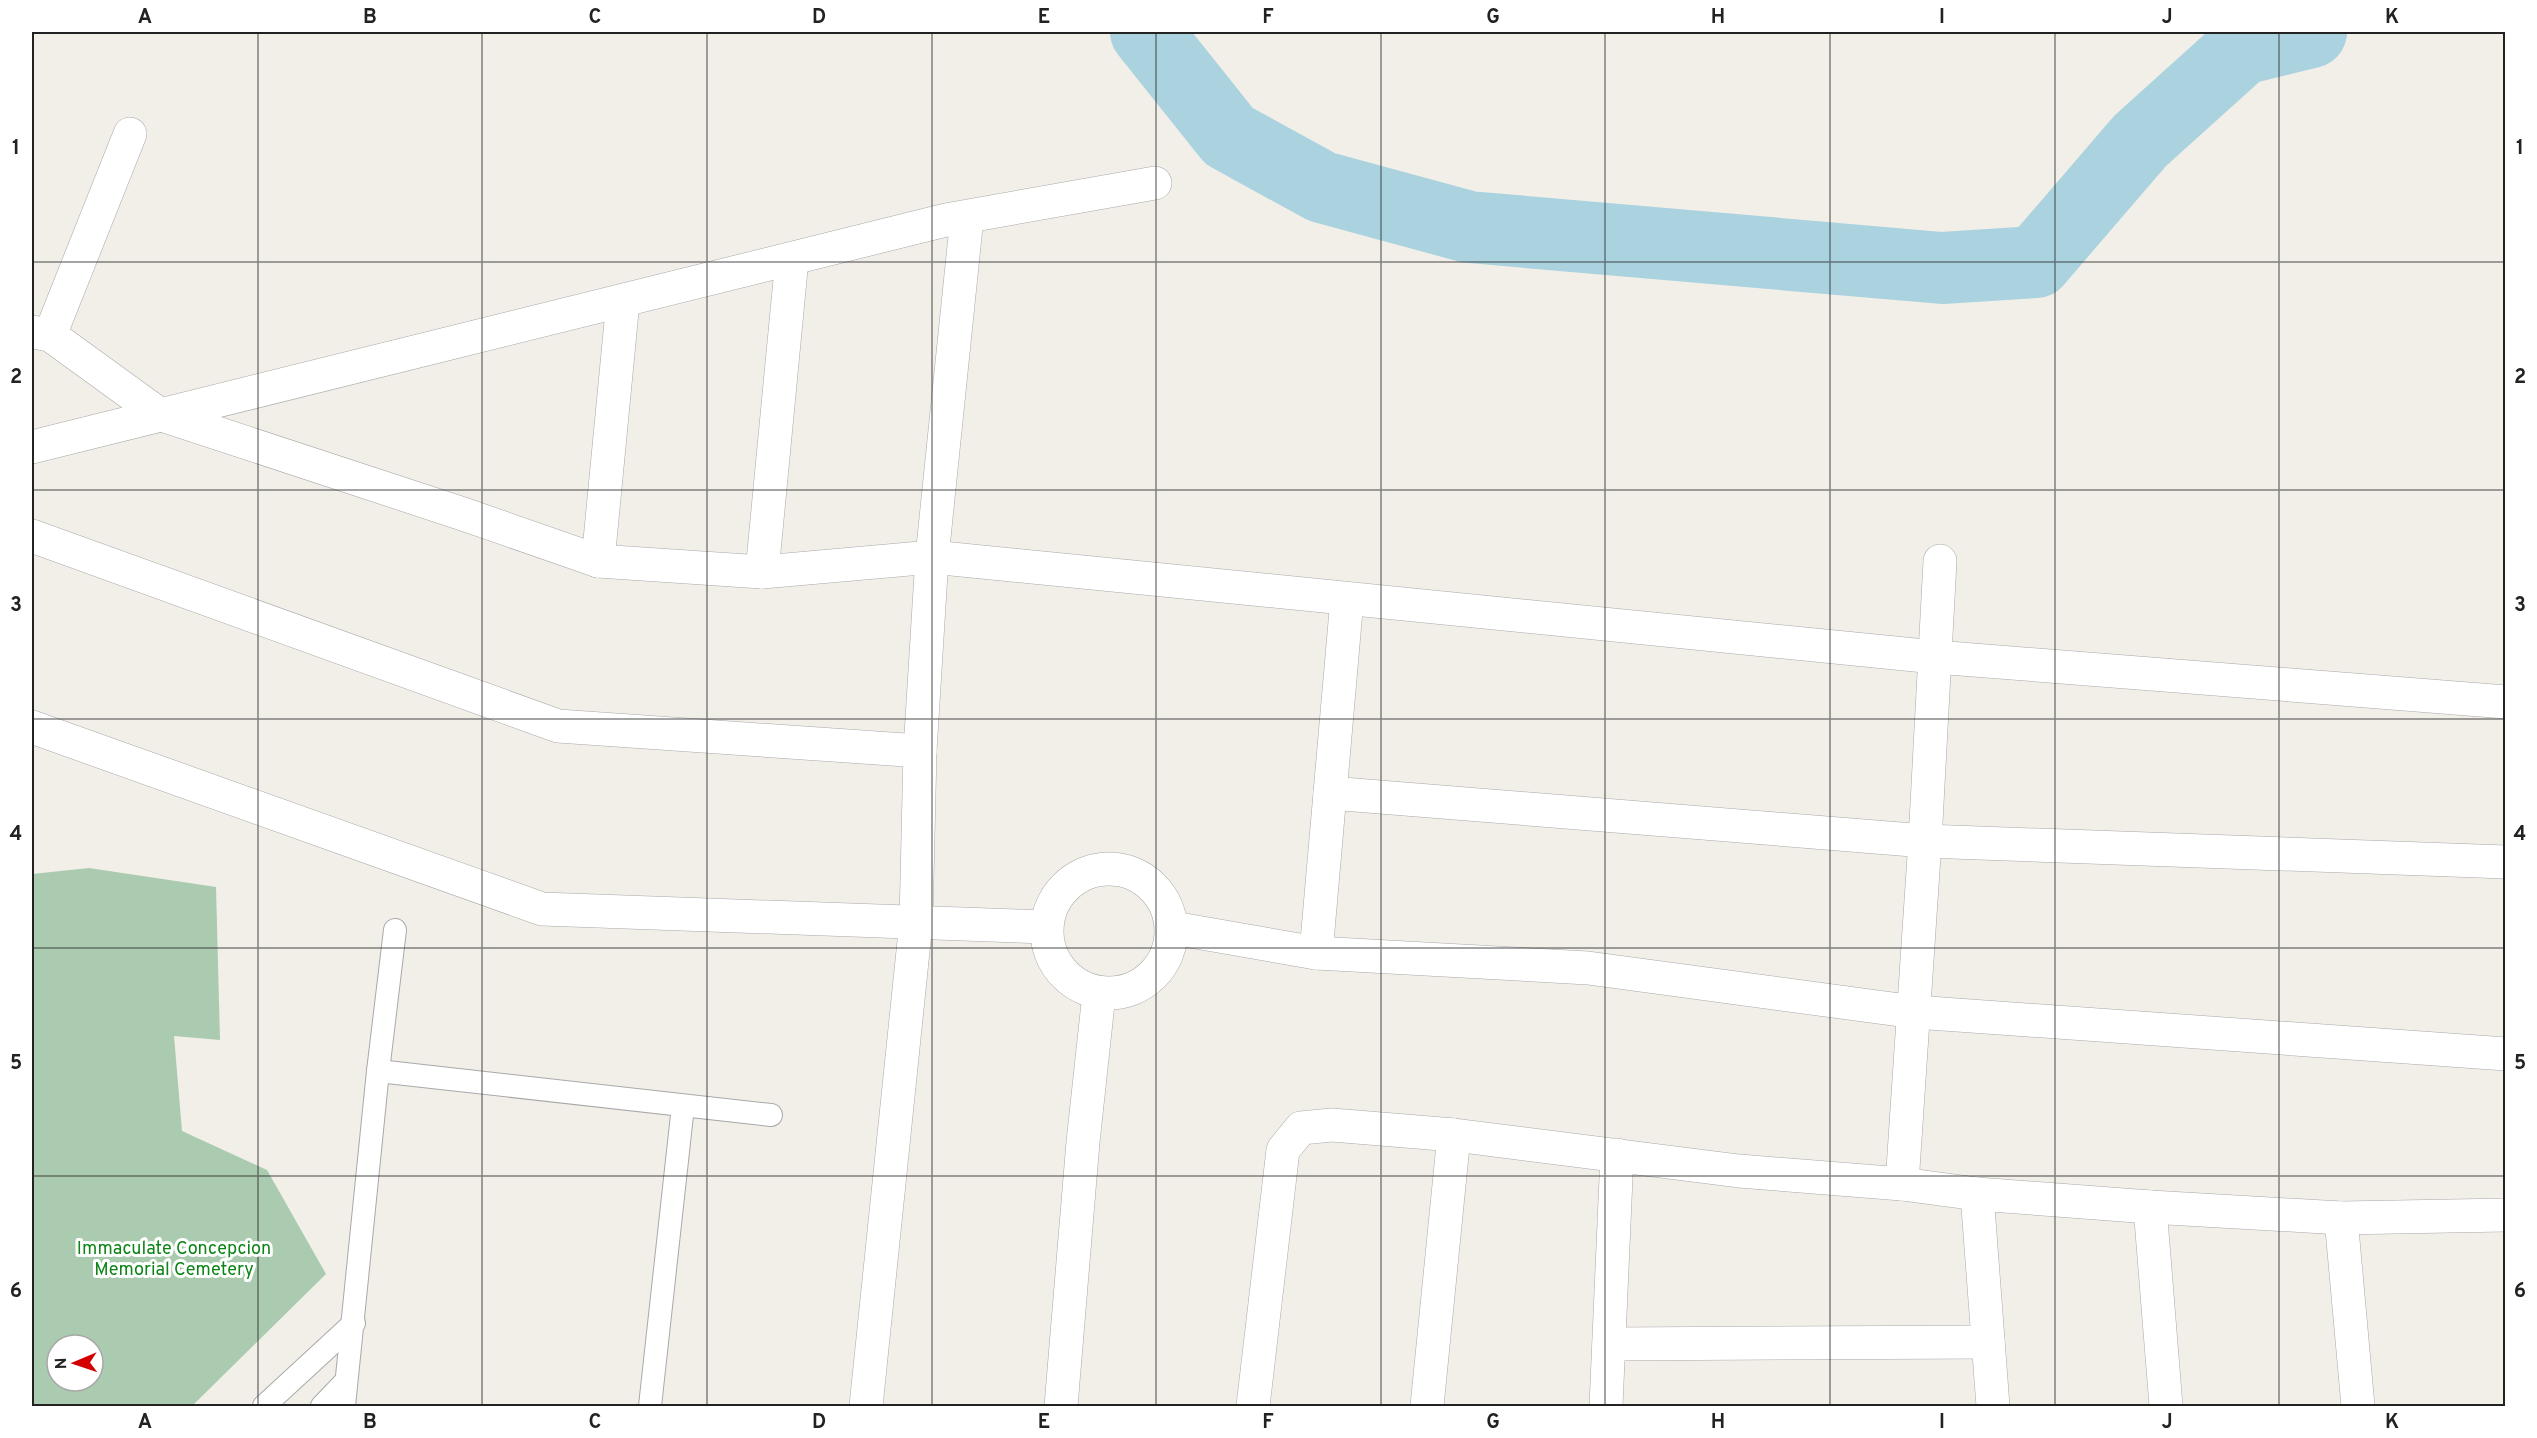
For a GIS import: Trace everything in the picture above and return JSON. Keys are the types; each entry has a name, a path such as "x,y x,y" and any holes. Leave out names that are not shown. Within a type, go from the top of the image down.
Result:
{"street":[{"path":"130,134 41,333 159,414 598,561 762,572 932,557 1935,657 2505,702"},
{"path":"32,447 967,217 1155,183"},
{"path":"866,1407 916,922 920,751 932,557 967,217"},
{"path":"762,572 792,259"},
{"path":"598,561 623,301"},
{"path":"32,536 558,726 920,751"},
{"path":"1902,1184 1926,841 1940,561"},
{"path":"1316,953 1347,598"},
{"path":"32,728 542,909 1046,927"},
{"path":"1330,793 1926,841 2505,862"},
{"path":"1090,870 1129,870 1160,892 1173,928 1164,964 1136,989 1099,994 1071,982 1058,966 1051,957 1046,927 1059,891 1090,870"},
{"path":"1173,928 1316,953 1588,968 1915,1012 2505,1054"},
{"path":"1061,1407 1083,1142 1099,994"},
{"path":"1254,1407 1283,1150 1301,1128 1322,1126 1454,1135 1739,1171 1902,1184 1977,1194 2150,1207 2341,1218 2505,1215"},
{"path":"1427,1407 1454,1135"},
{"path":"1606,1407 1617,1155"},
{"path":"1977,1194 1993,1407"},
{"path":"2150,1207 2166,1407"},
{"path":"2341,1218 2358,1407"},
{"path":"1609,1344 1988,1342"}],"lane":[{"path":"344,1407 378,1071 395,930"},
{"path":"378,1071 771,1115"},
{"path":"650,1407 684,1106"},
{"path":"264,1407 354,1323"},
{"path":"322,1407 346,1382"}],"green space":[{"name":"Immaculate Concepcion Memorial Cemetery","path":"89,868 216,887 220,1040 174,1036 182,1131 267,1170 326,1274 192,1406 32,1406 32,874"}],"waterway":[{"path":"1146,32 1229,136 1322,187 1469,227 1942,268 2036,262 2140,141 2242,49 2311,32"}]}
